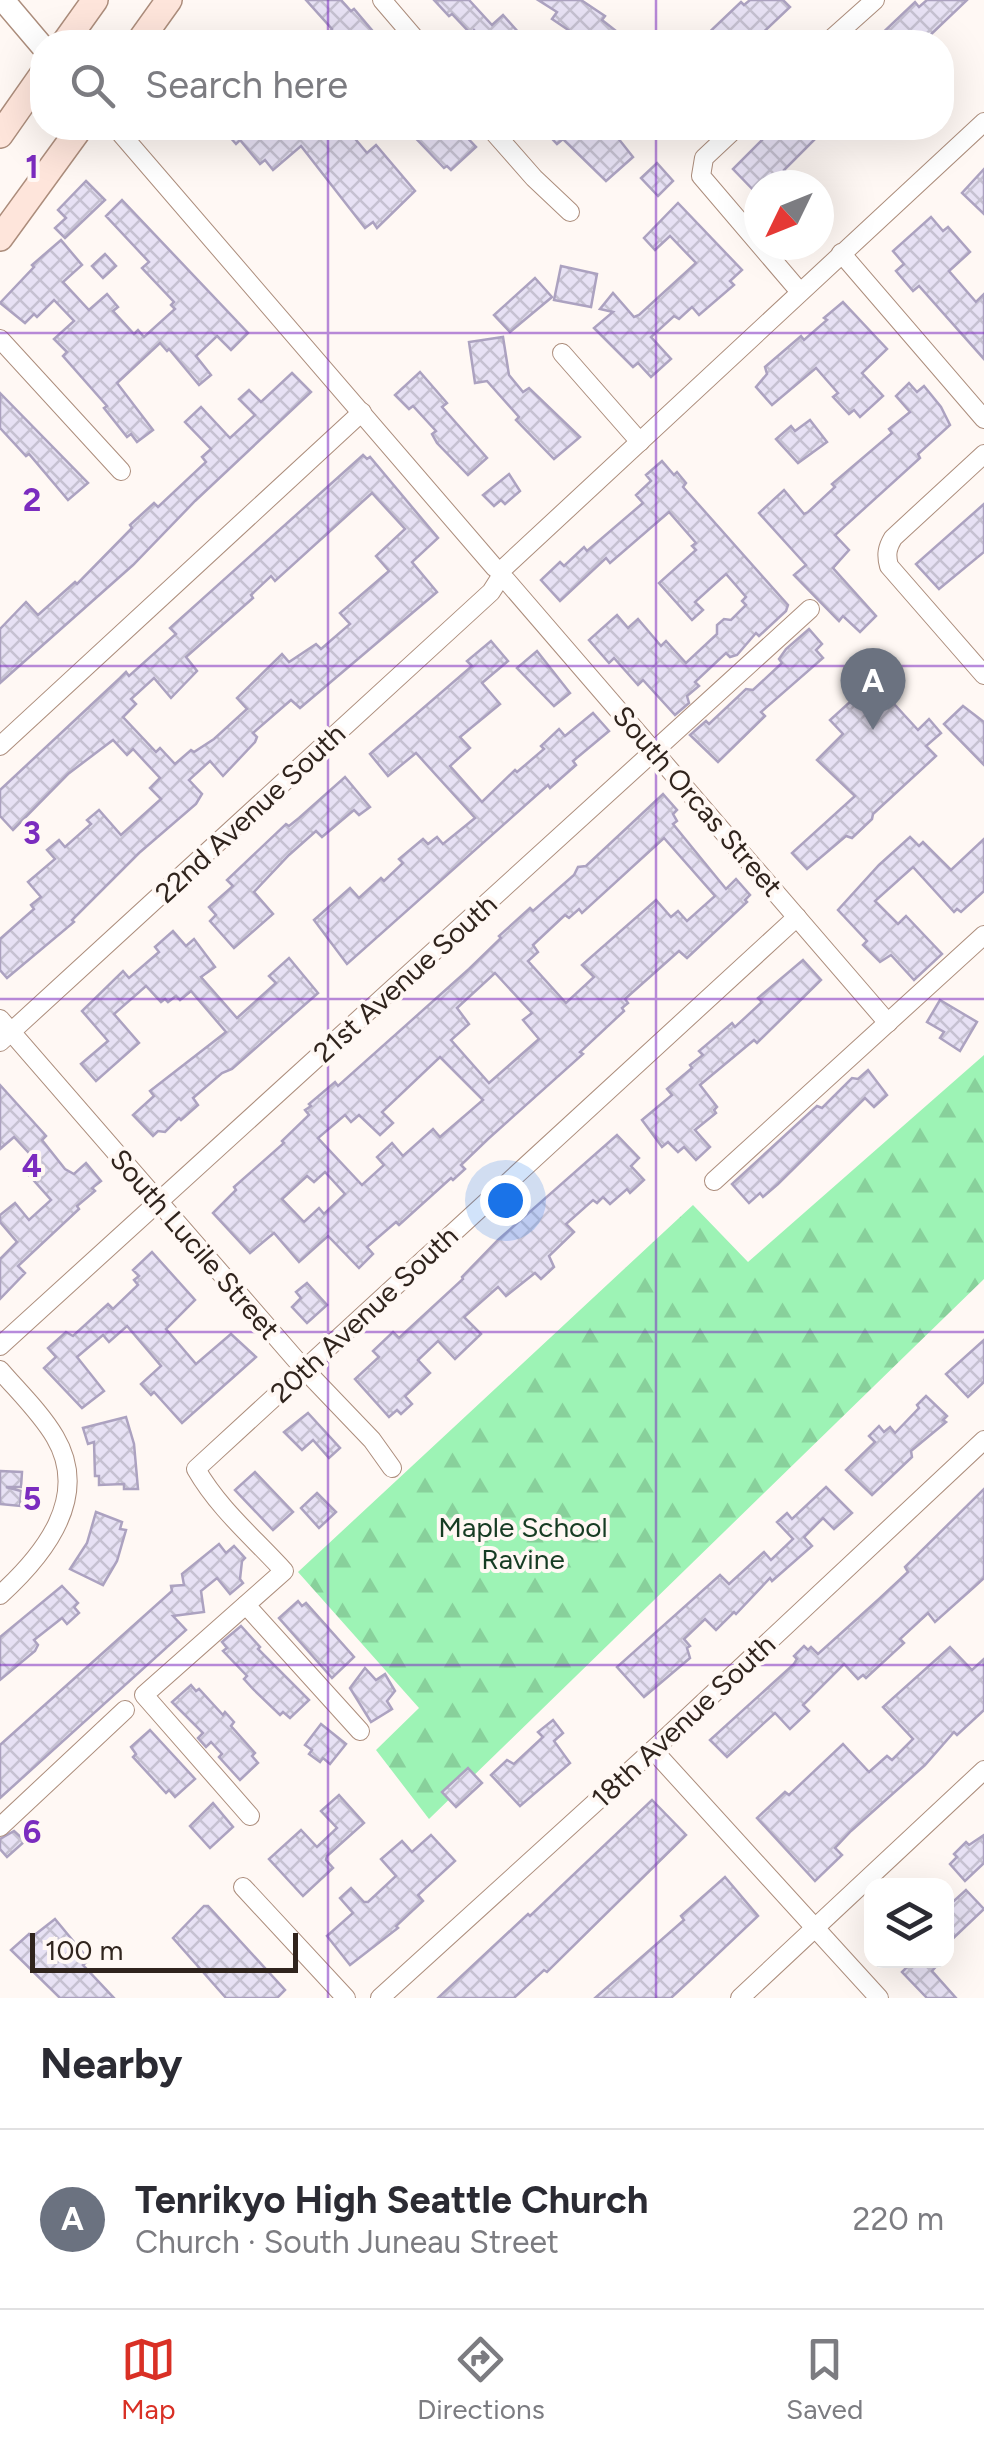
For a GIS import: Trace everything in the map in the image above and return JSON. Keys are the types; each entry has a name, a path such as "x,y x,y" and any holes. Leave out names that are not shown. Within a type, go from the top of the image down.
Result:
{"main road":[{"path":"74,30 96,0"},
{"path":"148,30 169,0"},
{"path":"0,135 30,91"},
{"path":"0,238 71,140"}],"street":[{"path":"3,0 30,32"},
{"path":"382,0 408,30"},
{"path":"841,30 874,0"},
{"name":"22nd Avenue South","path":"4,1031 476,605 502,574 640,442 984,122"},
{"name":"South Orcas Street","path":"126,140 888,1023"},
{"path":"501,140 570,212"},
{"path":"722,140 700,167 704,183 800,292"},
{"path":"841,254 984,418"},
{"path":"0,339 121,470"},
{"path":"562,353 640,442"},
{"path":"0,746 362,412"},
{"path":"984,454 893,538 887,558 889,566 984,676"},
{"name":"21st Avenue South","path":"0,1346 810,609"},
{"name":"20th Avenue South","path":"246,1604 284,1571 225,1512 196,1468 797,916"},
{"path":"714,1182 984,935"},
{"name":"South Lucile Street","path":"4,1031 304,1369 372,1440 392,1468"},
{"path":"0,1370 56,1438 66,1484 62,1515 47,1547 0,1594"},
{"name":"18th Avenue South","path":"380,1998 984,1440"},
{"path":"250,1816 144,1695 246,1604 360,1730"},
{"path":"0,1827 126,1710"},
{"path":"652,1750 879,1998"},
{"path":"740,1998 984,1770"},
{"path":"244,1887 346,1998"}],"green space":[{"name":"Maple School Ravine","path":"984,1055 984,1279 429,1819 376,1750 419,1708 298,1572 693,1205 748,1262"}],"building":[{"path":"306,0 341,0 372,30 331,30"},
{"path":"434,0 469,0 492,25 503,15 516,30 467,30 452,14 449,16"},
{"path":"538,0 581,0 605,16 602,20 615,30 568,30 552,19 557,12"},
{"path":"750,0 783,0 790,7 766,30 712,30 741,2 744,5"},
{"path":"927,0 967,0 936,30 886,30 915,2 919,7"},
{"path":"240,140 356,140 367,153 376,145 415,191 377,228 373,222 365,228 301,146 273,170 265,160 260,164"},
{"path":"417,140 469,140 476,147 451,170 444,168"},
{"path":"564,140 620,140 633,157 606,181"},
{"path":"762,140 814,140 784,170 744,170 744,180 733,169"},
{"path":"657,163 673,181 658,196 641,178"},
{"path":"984,169 984,214 962,193"},
{"path":"86,181 105,200 65,238 55,228 66,218 58,210"},
{"path":"122,200 248,333 231,350 217,336 196,356 211,375 199,385 160,343 117,383 153,430 137,442 131,434 127,437 104,408 107,406 63,356 67,352 54,339 74,321 54,300 25,323 0,303 32,265 61,240 82,265 63,282 89,310 107,294 118,307 113,311 134,334 138,330 144,337 175,309 171,305 174,302 142,268 149,262 106,216"},
{"path":"678,203 742,270 730,281 734,285 699,315 692,307 679,319 674,316 651,337 671,359 651,377 638,363 633,367 594,328 613,312 600,309 613,293 634,317 696,263 670,236 655,250 644,238"},
{"path":"931,217 943,231 948,227 970,252 949,271 976,302 984,294 984,359 919,286 913,291 896,271 904,264 893,251"},
{"path":"105,254 116,266 103,278 92,266"},
{"path":"561,266 597,274 591,307 554,300"},
{"path":"535,278 552,297 510,332 494,315"},
{"path":"843,302 887,349 862,373 883,396 860,417 854,410 849,414 833,397 838,393 816,368 772,405 756,387 767,374 765,367 801,336 804,340"},
{"path":"503,337 509,375 523,392 529,388 580,437 554,459 516,420 519,417 487,381 475,383 469,342"},
{"path":"420,372 447,403 442,407 487,458 468,475 437,443 432,434 436,431 413,406 409,409 395,395"},
{"path":"292,373 311,392 133,565 0,683 0,629 26,602 38,615 77,584 132,528 130,525 154,503 158,507 206,462 202,457 211,449 185,422 201,407 230,438 255,415 239,399 249,390 261,402"},
{"path":"909,383 917,392 924,386 950,425 918,454 920,458 835,535 849,550 833,568 876,616 860,632 843,616 839,621 794,575 806,565 759,513 784,490 804,514 808,512 835,487 832,484 892,433 889,429 910,412 896,396"},
{"path":"0,393 88,483 68,500 29,454 26,456 0,428"},
{"path":"810,420 827,442 798,463 776,439 791,426 795,431"},
{"path":"363,455 370,457 438,538 412,562 437,592 300,708 291,700 253,733 257,737 255,742 223,776 210,761 189,780 202,794 196,804 139,853 74,922 7,978 0,970 0,939 34,909 31,905 41,897 28,882 55,859 47,850 59,840 65,847 91,824 87,820 99,810 121,835 161,799 150,788 160,778 133,749 127,755 113,740 68,774 13,830 0,816 0,790 126,672 129,676 176,634 170,628","holes":["372,493 405,529 376,556 389,571 340,613 350,624 321,649 316,644 289,662 282,654 237,698 247,709 214,739 194,752 191,750 175,764 160,748 156,752 123,717 136,704 131,699 154,678 171,698 197,671 186,657 253,598 251,595 271,576 275,581"]},
{"path":"662,461 674,475 677,472 686,483 683,487 788,605 737,655 730,657 726,653 695,682 699,686 687,696 689,703 675,715 643,680 638,685 614,658 609,663 589,640 617,615 628,628 638,619 661,646 666,641 686,663 717,634 717,625 724,619 731,620 746,605 742,601 746,597 726,574 695,602 703,610 692,620 659,583 696,550 692,546 696,543 669,512 610,563 606,558 560,601 541,580 560,562 564,566 584,547 587,551 643,503 636,495 651,481 646,475"},
{"path":"509,474 520,491 505,504 501,500 494,506 483,495"},
{"path":"984,504 984,552 939,589 916,564"},
{"path":"809,629 822,644 816,650 823,658 761,712 765,716 718,762 690,735 706,721 709,724 746,689 753,690 782,663 779,659 786,649"},
{"path":"491,641 508,661 482,683 500,704 460,737 470,748 450,766 482,802 544,749 541,746 559,729 565,736 593,713 609,731 573,761 576,765 550,788 548,785 347,964 314,920 350,888 359,898 381,878 384,881 403,863 399,859 423,839 428,844 437,837 443,844 475,818 416,753 388,776 370,754 472,666 467,661"},
{"path":"537,651 570,693 554,706 517,668"},
{"path":"873,681 918,730 929,719 941,733 926,746 936,756 852,838 846,836 807,869 792,853 855,796 817,760 843,734 830,720"},
{"path":"963,706 984,722 984,765 944,724"},
{"path":"345,777 370,807 359,815 354,810 322,837 316,831 289,855 254,892 273,914 234,948 210,921 216,915 209,907 233,886 227,880 286,824 289,826"},
{"path":"663,794 677,810 673,814 677,821 673,824 726,889 736,879 750,895 687,958 679,951 625,999 628,1003 622,1008 624,1011 580,1052 583,1054 461,1165 465,1169 367,1247 373,1254 359,1268 328,1236 299,1262 274,1233 250,1253 213,1213 236,1190 234,1187 284,1143 309,1115 305,1110 309,1104 335,1082 338,1086 469,969 530,908 533,911 578,867 586,866","holes":["664,838 715,896 687,921 678,911 671,917 656,900 582,965 594,977 566,1003 528,961 538,952 533,945 565,915 569,918 579,909 582,913","495,973 532,1013 523,1020 539,1039 489,1083 451,1040 469,1024 457,1008","440,1057 483,1100 440,1137 433,1129 403,1156 392,1143 377,1157 384,1165 362,1185 318,1138 345,1115 351,1122 359,1115 380,1135 393,1123 382,1112","325,1172 345,1194 324,1214 319,1208 304,1222 282,1199 307,1176 314,1182"]},
{"path":"910,837 919,846 923,842 951,870 984,839 984,891 961,912 954,912 913,867 875,901 898,924 906,916 942,954 914,980 891,955 880,962 863,945 867,941 838,910"},
{"path":"173,931 186,946 194,939 215,967 201,977 237,1018 276,983 269,976 289,958 318,993 193,1098 198,1105 181,1120 153,1136 133,1115 154,1096 150,1091 226,1032 191,991 180,1000 176,996 161,1002 146,986 114,1014 139,1043 96,1081 81,1064 108,1041 82,1011 123,971 129,978 159,952 155,947"},
{"path":"803,960 821,980 757,1043 754,1040 700,1085 717,1107 716,1113 695,1130 710,1147 696,1160 684,1147 678,1152 668,1142 662,1147 642,1120 672,1095 667,1089 703,1055 699,1051 732,1023 735,1027 762,1002 758,998"},
{"path":"940,1000 977,1022 960,1051 940,1038 944,1032 927,1022"},
{"path":"868,1070 887,1095 874,1107 865,1098 778,1184 749,1203 732,1184 817,1106 822,1108 852,1078 858,1079"},
{"path":"0,1085 46,1136 42,1140 65,1169 74,1174 86,1163 101,1181 77,1206 79,1209 18,1266 25,1273 0,1299 0,1259 17,1242 0,1222 0,1215 15,1203 29,1220 51,1200 29,1175 40,1165 14,1137 0,1149"},
{"path":"617,1135 639,1158 631,1166 644,1180 610,1204 603,1197 597,1203 593,1200 566,1224 574,1232 549,1256 554,1267 541,1279 535,1273 506,1296 498,1287 464,1317 481,1334 455,1359 438,1341 418,1360 430,1373 405,1396 412,1404 401,1414 397,1410 389,1417 355,1379 379,1357 373,1351 393,1332 399,1338 463,1279 498,1240"},
{"path":"152,1252 195,1300 166,1329 196,1364 231,1334 256,1357 182,1423 154,1392 151,1395 141,1384 161,1366 127,1326 109,1342 103,1335 77,1357 104,1391 82,1408 44,1368 56,1357 48,1348 66,1332 73,1336 108,1304 113,1309 138,1285 134,1280 139,1276 133,1270"},
{"path":"307,1283 327,1305 307,1323 292,1307 301,1298 296,1292"},
{"path":"984,1340 984,1382 968,1397 946,1374"},
{"path":"926,1396 947,1416 943,1420 946,1422 911,1451 912,1457 872,1495 846,1470 875,1442 869,1436 879,1426 884,1432 890,1427 895,1433"},
{"path":"308,1413 340,1448 329,1458 313,1440 302,1450 284,1432"},
{"path":"126,1417 134,1444 138,1489 124,1489 124,1484 99,1485 94,1442 88,1444 83,1428"},
{"path":"0,1471 22,1472 21,1487 6,1487 21,1491 20,1506 0,1504"},
{"path":"255,1472 293,1512 273,1530 235,1490"},
{"path":"826,1487 852,1513 834,1529 823,1518 804,1537 812,1546 772,1581 770,1578 716,1630 705,1619 684,1639 690,1646 690,1658 644,1697 617,1667 720,1575 729,1584 764,1552 771,1560 793,1539 777,1522 787,1513 792,1519"},
{"path":"984,1489 984,1578 935,1622 928,1613 900,1639 904,1643 866,1678 863,1675 858,1679 844,1664 803,1705 809,1711 790,1729 775,1713 727,1757 710,1740 794,1664 794,1656 804,1646 818,1654 879,1599 908,1572 905,1567"},
{"path":"317,1493 336,1512 319,1528 301,1508"},
{"path":"96,1512 122,1522 120,1529 126,1530 117,1561 103,1585 70,1569 87,1543"},
{"path":"219,1544 226,1553 234,1546 245,1558 240,1579 243,1583 230,1594 217,1578 201,1591 204,1612 173,1616 186,1630 0,1798 0,1745 172,1591 171,1586 184,1585 182,1574"},
{"path":"62,1586 78,1603 74,1607 79,1613 67,1624 62,1618 34,1640 38,1645 35,1651 0,1680 0,1637"},
{"path":"298,1601 302,1606 306,1603 354,1657 332,1678 279,1618"},
{"path":"241,1626 258,1649 309,1700 290,1718 283,1712 280,1715 253,1689 244,1679 247,1676 223,1651 227,1648 222,1642"},
{"path":"950,1647 972,1670 984,1659 984,1710 957,1735 954,1732 925,1765 851,1831 835,1848 842,1855 815,1881 757,1818 785,1792 789,1795 843,1744 869,1772 887,1756 892,1760 913,1739 883,1707"},
{"path":"365,1668 376,1680 385,1674 395,1691 387,1701 392,1709 371,1722 350,1688"},
{"path":"191,1685 223,1715 225,1712 234,1722 231,1726 255,1753 252,1756 258,1763 240,1780 211,1742 206,1747 198,1738 203,1733 172,1702"},
{"path":"553,1720 563,1733 554,1741 570,1763 520,1806 491,1775 507,1760 514,1764 543,1737 538,1732"},
{"path":"321,1724 346,1744 330,1764 309,1754 312,1750 305,1745"},
{"path":"150,1730 195,1779 175,1797 169,1790 166,1793 133,1757 136,1754 131,1747"},
{"path":"468,1768 482,1783 456,1807 442,1792"},
{"path":"339,1795 364,1823 327,1856 333,1868 303,1896 269,1859 301,1830 317,1847 337,1828 321,1811"},
{"path":"652,1800 686,1835 547,1972 544,1970 514,1998 438,1998 530,1916"},
{"path":"213,1803 233,1827 210,1848 190,1826"},
{"path":"14,1831 25,1841 7,1857 0,1849 0,1839"},
{"path":"431,1835 455,1861 418,1895 423,1901 398,1928 350,1965 327,1936 353,1913 340,1898 351,1888 368,1902 396,1876 381,1859 402,1841 412,1852"},
{"path":"984,1835 984,1863 965,1881 950,1864 957,1857 954,1854 966,1842 969,1845"},
{"path":"725,1877 758,1916 671,1998 595,1998 684,1920 681,1916"},
{"path":"966,1890 984,1909 954,1937 954,1901"},
{"path":"204,1906 285,1990 277,1998 226,1998 173,1938"},
{"path":"55,1919 89,1960 83,1965 114,1998 60,1998 11,1950"},
{"path":"906,1968 935,1968 932,1971 956,1998 927,1998 902,1972"}],"place":[{"name":"Tenrikyo High Seattle Church","path":"873,730"}]}
